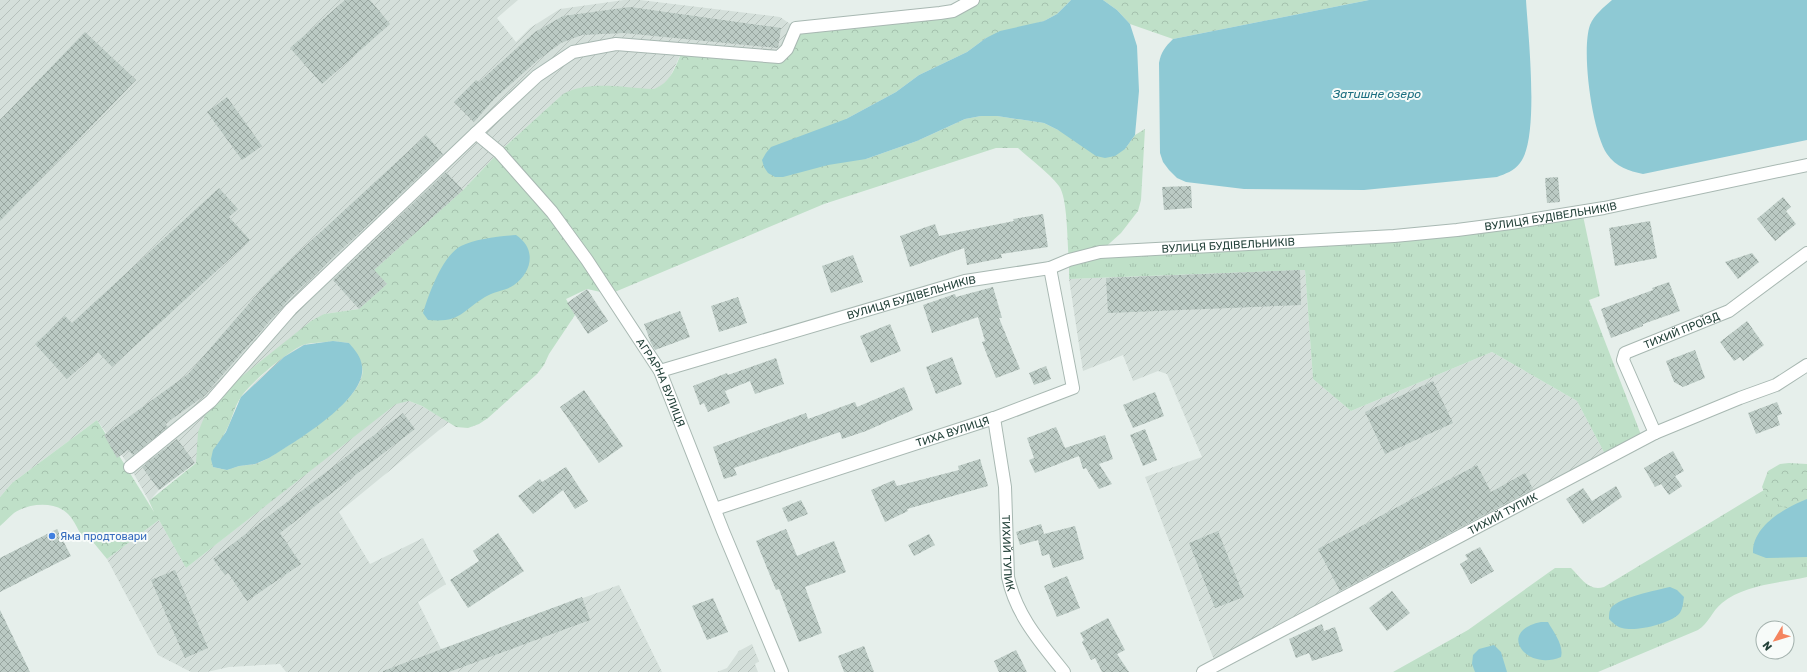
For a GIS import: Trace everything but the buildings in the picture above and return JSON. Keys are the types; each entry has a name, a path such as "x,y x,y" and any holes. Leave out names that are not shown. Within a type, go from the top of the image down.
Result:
{"street":[{"path":"130,467 211,401 291,309 537,76 573,52 616,44 779,57 787,49 796,28 940,14 953,11 973,0"},
{"name":"АГРАРНА ВУЛИЦЯ","path":"476,133 499,152 552,212 587,260 660,371 714,509 782,672"},
{"name":"ВУЛИЦЯ БУДІВЕЛЬНИКІВ","path":"660,371 965,281 1050,268 1069,260 1100,252 1394,236 1511,223 1604,208 1807,165"},
{"name":"ТИХИЙ ПРОЇЗД","path":"1655,433 1623,360 1625,353 1729,311 1807,253"},
{"name":"ТИХА ВУЛИЦЯ","path":"714,509 994,418 1072,388 1050,268"},
{"name":"ТИХИЙ ТУПИК","path":"1203,672 1655,433 1776,385 1807,365"},
{"name":"ТИХИЙ ТУПИК","path":"994,418 1005,487 1008,577 1010,588 1025,622 1064,672"}],"shaded area":[{"path":"0,0 518,0 497,18 516,42 530,28 560,9 624,0 640,0 780,17 796,28 779,57 683,49 669,79 661,87 653,89 563,94 499,152 463,190 374,269 387,284 359,309 324,314 211,401 211,459 195,463 159,490 149,501 130,467 97,420 12,483 0,497"},
{"path":"1305,270 1313,379 1351,411 1492,352 1577,401 1607,458 1216,665 1145,477 1202,457 1167,374 1158,371 1133,381 1123,355 1083,371 1069,279"},
{"path":"333,341 349,343 362,366 362,378 357,388 343,406 269,458 256,464 239,466 227,470 213,467 211,459 213,450 226,432 241,397 256,381 284,356 303,345"},
{"path":"409,401 422,406 449,422 339,512 370,564 423,538 446,584 418,602 441,649 619,585 662,672 286,672 280,664 229,667 207,672 191,672 158,655 107,559 159,520 186,568 396,403"},
{"path":"752,644 759,661 755,664 758,672 717,672 727,668 739,651"}],"green space":[{"path":"973,0 1071,0 1057,14 1044,21 986,38 967,52 919,75 896,92 846,119 866,159 917,141 965,119 981,116 997,116 1044,123 1058,130 1125,149 1135,135 1145,129 1141,200 1138,211 1121,233 1100,252 1069,260 1066,211 1062,192 1059,186 1045,171 1018,148 996,148 824,204 610,294 587,289 566,299 575,315 549,354 544,365 537,374 488,418 479,424 468,428 456,427 422,406 409,401 396,404 186,568 159,520 107,559 93,542 84,541 75,523 68,514 56,507 49,505 34,505 27,507 14,513 0,526 0,497 12,483 97,420 154,512 149,501 196,463 198,432 211,401 311,321 324,314 359,309 387,284 374,270 463,190 499,152 563,94 584,87 595,86 619,86 653,89 659,87 669,78 683,49 779,57 796,28 940,13","holes":["333,341 349,343 359,358 362,367 361,379 354,392 342,405 310,431 269,458 256,464 239,466 227,470 213,467 212,456 215,448 226,431 239,401 260,376 288,354 303,345"]},
{"path":"1103,0 1369,0 1173,39 1130,24 1117,10"},
{"path":"1582,211 1600,296 1589,300 1643,440 1607,458 1577,401 1492,352 1351,411 1313,379 1305,270 1069,279 1069,260 1394,236"},
{"path":"1780,464 1807,464 1807,499 1786,508 1766,495 1762,487 1768,471"},
{"path":"1807,464 1807,577 1751,588 1740,592 1722,603 1705,624 1698,630 1598,672 1393,672 1468,630 1555,568 1571,568 1590,586 1594,588 1604,587"}],"water":[{"path":"1071,0 1103,0 1117,10 1130,24 1137,46 1139,91 1135,135 1125,149 1115,156 1105,158 1096,156 1058,130 1044,123 997,116 981,116 965,119 917,141 866,159 828,165 783,177 775,177 768,173 764,167 762,160 771,147 846,119 896,92 919,75 967,52 986,38 1000,31 1044,21 1057,14"},
{"name":"Затишне озеро","path":"1369,0 1526,0 1531,85 1530,132 1526,150 1520,163 1515,168 1497,177 1364,190 1244,189 1186,182 1177,178 1169,170 1163,162 1160,153 1159,63 1164,50 1173,39"},
{"path":"1612,0 1807,0 1807,140 1643,174 1628,170 1614,162 1607,154 1597,128 1587,71 1588,37 1590,25 1603,8"},
{"path":"516,235 527,247 530,260 525,274 520,280 511,287 492,293 485,297 465,312 454,318 447,320 428,320 423,313 429,296 442,267 454,251 473,241"},
{"path":"333,341 349,343 359,357 362,366 360,379 353,392 341,406 311,431 269,458 255,464 239,466 227,470 213,467 211,459 213,450 226,432 241,397 284,357 304,345"},
{"path":"1807,499 1807,557 1766,558 1753,553 1754,543 1764,526 1780,512"},
{"path":"1670,587 1677,590 1684,597 1683,606 1679,614 1674,618 1660,624 1635,629 1620,627 1615,625 1609,619 1610,610 1619,602 1637,595"},
{"path":"1541,622 1548,622 1556,635 1561,648 1561,657 1548,660 1537,659 1527,655 1521,648 1518,641 1520,633 1528,627"},
{"path":"1494,645 1501,652 1507,672 1475,672 1472,664 1473,655 1479,649"}],"place":[{"name":"Яма продтовари","path":"52,536"}]}
